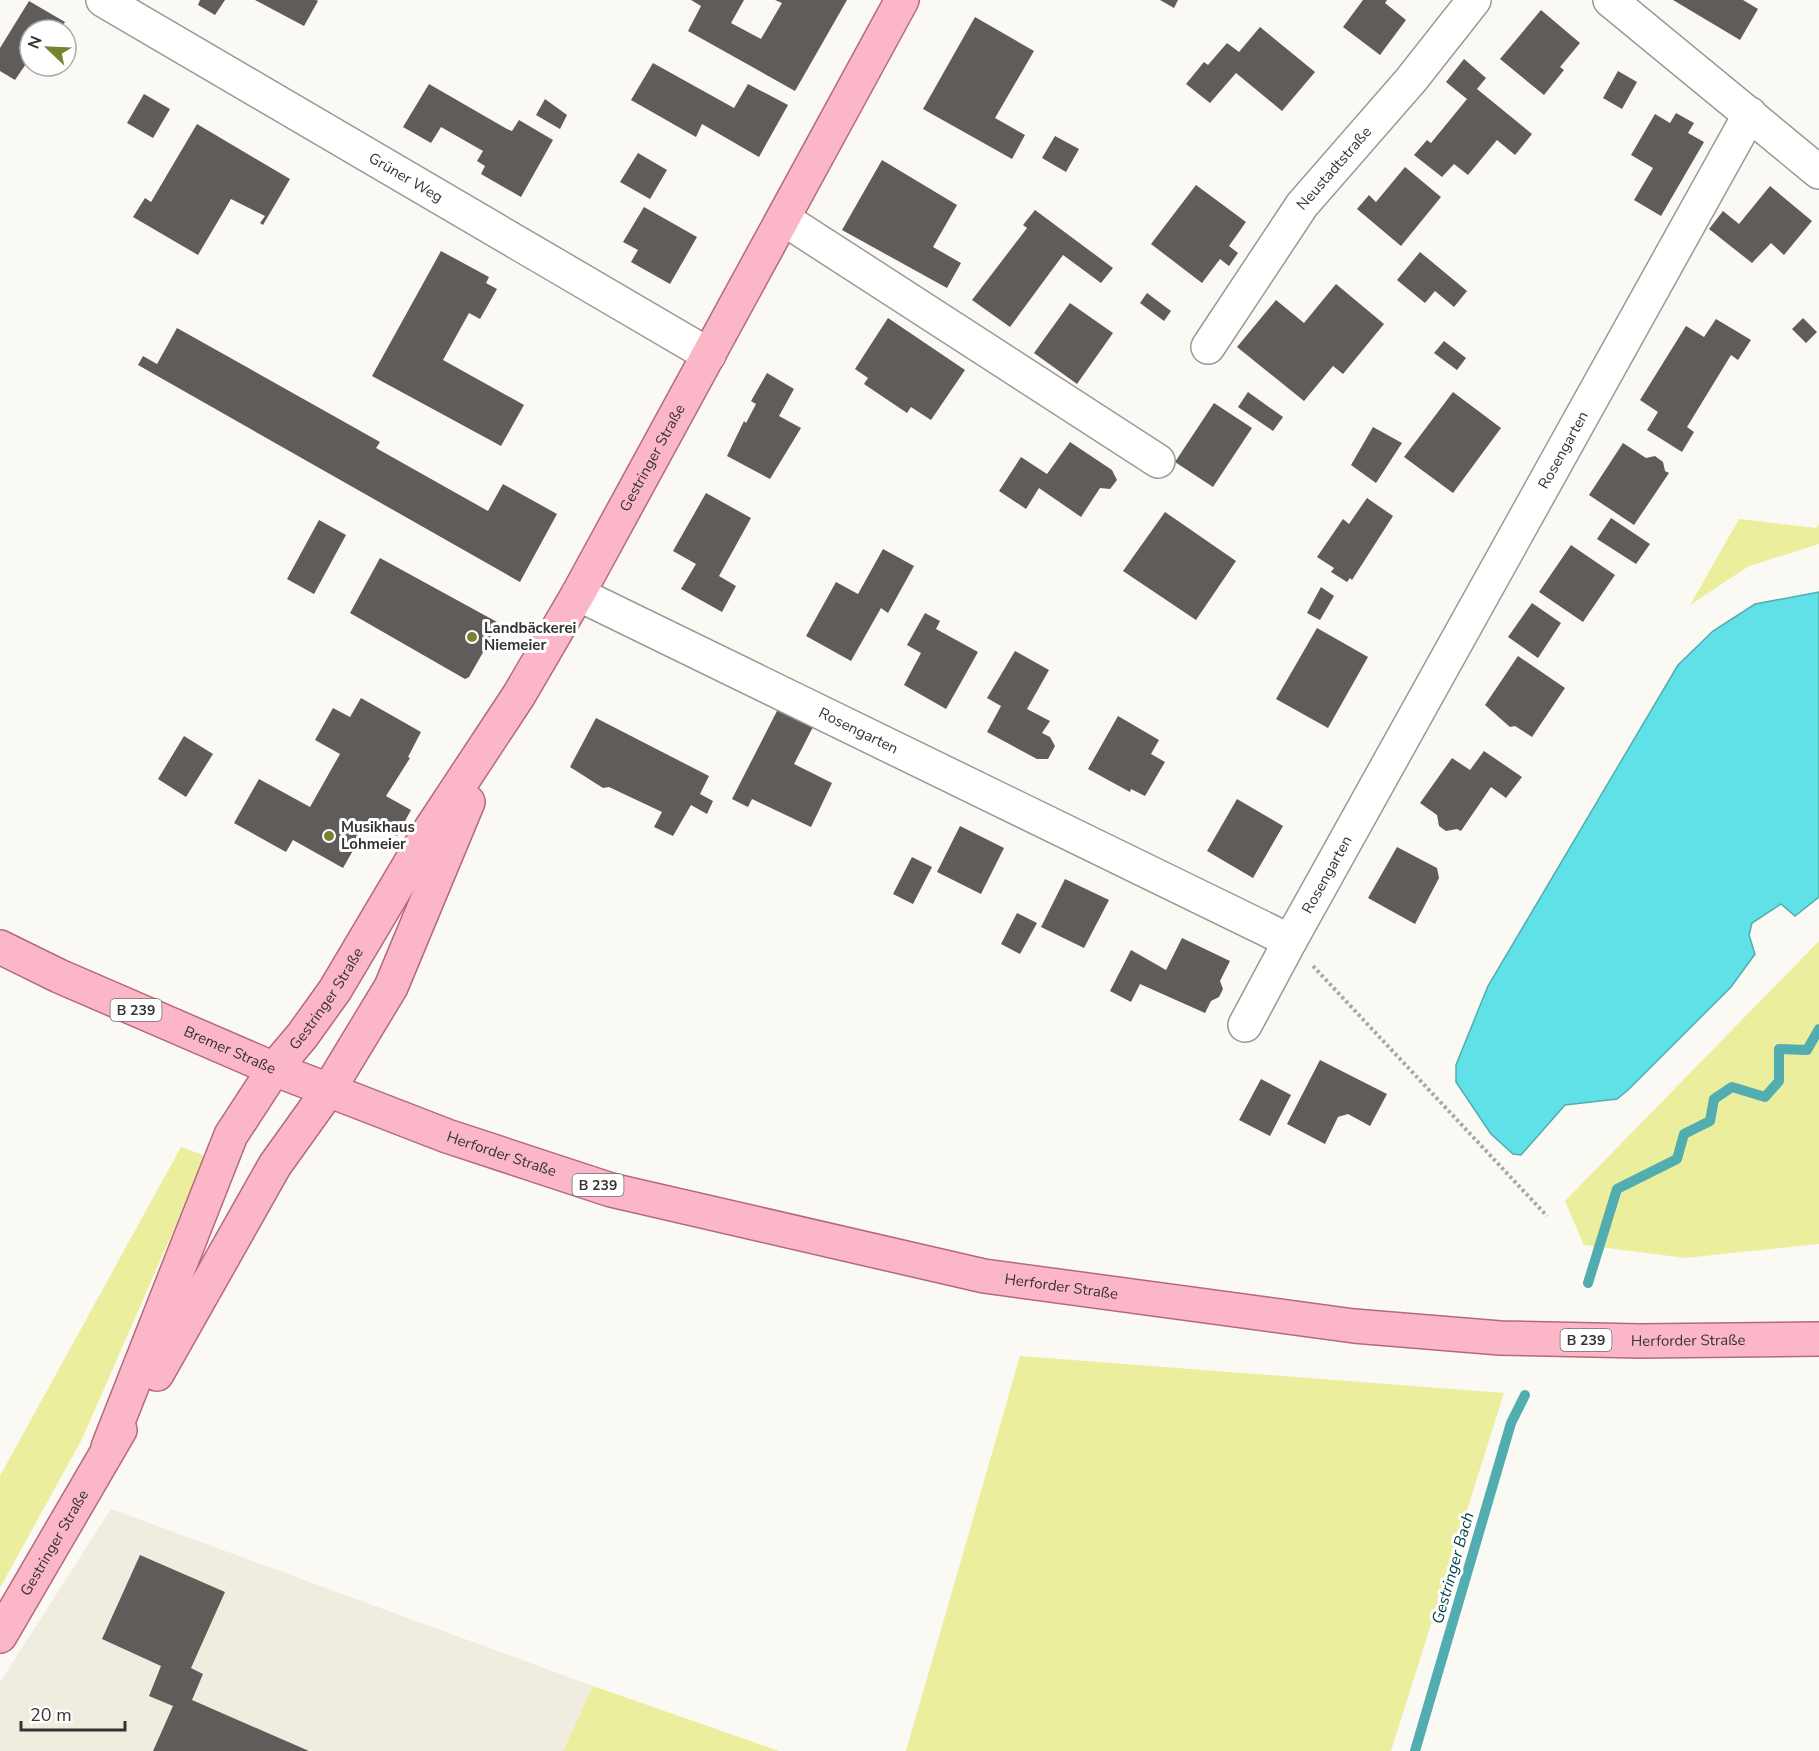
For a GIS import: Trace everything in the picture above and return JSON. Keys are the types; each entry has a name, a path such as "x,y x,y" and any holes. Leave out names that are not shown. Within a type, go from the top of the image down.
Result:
{"main road":[{"name":"Gestringer Straße","path":"108,1447 231,1135 274,1069 302,1036 335,990 430,830 519,695 578,594 902,0"},
{"name":"Gestringer Straße","path":"0,1636 108,1447 155,1377 275,1165 328,1091 391,987 456,826 519,695"},
{"name":"Bremer Straße","path":"0,947 59,976 328,1091"},
{"name":"Herforder Straße","path":"328,1091 447,1136 611,1190 984,1276 1354,1326 1500,1338 1640,1341 1819,1339"}],"street":[{"name":"Grüner Weg","path":"103,0 709,355"},
{"name":"Neustadtstraße","path":"1208,347 1302,205 1411,80 1474,0"},
{"path":"1610,0 1819,172"},
{"name":"Rosengarten","path":"578,594 1290,941 1750,114"},
{"path":"784,219 1158,461"},
{"path":"1245,1025 1290,941"}],"path":[{"path":"1290,941 1547,1216"}],"shaded area":[{"path":"111,1509 593,1686 563,1751 0,1751 0,1682"}],"green space":[{"path":"1739,519 1816,528 1819,524 1819,544 1749,566 1690,605"},
{"path":"1819,941 1819,1244 1685,1258 1584,1245 1565,1201"},
{"path":"181,1147 206,1156 82,1439 0,1588 0,1476"},
{"path":"1020,1356 1504,1393 1391,1751 906,1751"},
{"path":"593,1686 779,1751 563,1751"}],"water":[{"path":"1819,592 1819,897 1795,916 1781,904 1752,923 1749,935 1755,954 1731,987 1628,1090 1617,1099 1565,1105 1521,1155 1513,1154 1491,1134 1456,1082 1456,1065 1488,986 1678,665 1713,631 1755,604"}],"building":[{"path":"200,0 225,0 215,15 198,5"},
{"path":"255,0 316,0 318,1 304,26"},
{"path":"691,0 744,0 731,23 761,39 782,3 775,0 847,0 795,91 688,31 701,6"},
{"path":"1160,0 1178,0 1174,8"},
{"path":"1363,0 1387,0 1385,3 1406,20 1380,55 1343,27"},
{"path":"1673,0 1743,0 1758,9 1740,40"},
{"path":"29,1 58,18 19,18"},
{"path":"1541,10 1580,43 1560,67 1564,70 1544,95 1500,59"},
{"path":"975,17 1034,51 995,118 1025,135 1012,159 923,109"},
{"path":"18,19 18,76 15,80 0,71 0,48"},
{"path":"1260,27 1315,72 1282,111 1236,73 1210,103 1186,84 1204,62 1208,65 1227,43 1239,52"},
{"path":"1464,59 1486,78 1477,89 1532,134 1515,155 1497,140 1468,175 1454,164 1442,177 1414,155 1427,140 1431,143 1467,99 1446,82"},
{"path":"653,63 734,108 748,84 788,105 759,157 702,124 696,137 631,100"},
{"path":"1618,71 1637,82 1622,109 1603,98"},
{"path":"429,84 507,129 512,131 519,120 553,140 521,197 481,174 485,166 477,161 483,151 441,127 431,143 403,127"},
{"path":"144,94 170,109 153,138 127,123"},
{"path":"545,99 567,115 560,129 536,115"},
{"path":"1676,113 1694,123 1688,133 1704,142 1661,216 1634,200 1653,168 1631,155 1655,114 1670,123"},
{"path":"197,124 290,179 263,225 260,223 265,216 231,199 198,255 133,217 145,198 151,202"},
{"path":"1055,136 1079,149 1066,172 1042,158"},
{"path":"638,153 667,170 650,199 620,182"},
{"path":"882,160 957,205 933,247 961,263 947,288 842,230"},
{"path":"1405,167 1441,197 1401,246 1357,209 1369,195 1376,202"},
{"path":"1196,185 1246,222 1229,246 1238,253 1229,266 1220,259 1202,283 1151,244"},
{"path":"1770,186 1812,221 1784,255 1771,243 1752,263 1709,229 1723,211 1739,224"},
{"path":"644,207 697,237 670,284 631,262 638,250 623,242"},
{"path":"1035,210 1113,268 1101,283 1063,255 1010,327 972,300 1027,228 1023,225"},
{"path":"441,251 489,277 486,283 497,289 480,319 469,313 443,360 524,405 501,446 372,376"},
{"path":"1420,252 1467,291 1454,307 1435,291 1425,303 1397,280"},
{"path":"1336,284 1384,324 1343,374 1333,366 1304,401 1237,347 1276,300 1304,323"},
{"path":"1147,293 1171,311 1164,321 1140,303"},
{"path":"1070,303 1113,333 1077,384 1034,353"},
{"path":"888,318 965,370 931,420 911,407 907,413 864,384 868,378 855,369"},
{"path":"1803,318 1817,332 1806,343 1792,329"},
{"path":"1716,319 1751,340 1738,360 1731,355 1687,427 1694,432 1682,452 1647,430 1658,412 1640,400 1686,326 1704,337"},
{"path":"177,328 380,442 376,448 488,511 503,484 557,514 520,582 138,365 143,356 157,364"},
{"path":"1444,341 1466,358 1457,370 1434,353"},
{"path":"767,373 794,389 779,416 801,428 770,479 727,456 744,421 746,423 756,404 751,401"},
{"path":"1248,392 1283,417 1273,431 1238,407"},
{"path":"1453,392 1501,428 1453,493 1404,457"},
{"path":"1214,403 1252,428 1213,487 1175,462"},
{"path":"1373,427 1402,443 1376,483 1351,465"},
{"path":"1070,442 1112,470 1117,480 1110,489 1100,488 1081,517 1039,488 1026,509 999,491 1021,457 1047,474"},
{"path":"1623,443 1646,458 1655,456 1663,462 1665,471 1669,473 1634,525 1589,495"},
{"path":"706,493 751,518 719,576 736,586 722,612 681,589 696,564 673,551"},
{"path":"1367,498 1393,516 1352,580 1350,578 1347,582 1331,572 1334,568 1317,557 1343,519 1349,524"},
{"path":"1165,512 1236,561 1196,620 1123,571"},
{"path":"1611,518 1650,544 1636,564 1597,539"},
{"path":"319,520 346,535 314,594 287,579"},
{"path":"1571,545 1615,575 1583,622 1539,592"},
{"path":"883,549 914,566 888,613 881,608 851,661 806,636 836,582 858,594"},
{"path":"380,558 497,622 498,626 469,677 465,679 350,613"},
{"path":"1321,587 1334,596 1320,620 1307,613"},
{"path":"1532,603 1561,623 1538,658 1508,637"},
{"path":"925,613 940,621 936,629 978,652 946,709 904,685 921,653 907,645"},
{"path":"1317,628 1368,657 1328,728 1276,699"},
{"path":"1015,651 1049,670 1027,709 1050,721 1042,733 1050,737 1055,746 1048,759 1037,759 987,732 1001,706 987,698"},
{"path":"1518,656 1565,688 1532,737 1515,726 1510,727 1485,705"},
{"path":"361,698 421,732 408,757 410,758 386,796 411,810 397,836 370,821 343,868 293,840 286,852 234,823 259,779 310,807 340,754 315,740 333,708 350,717"},
{"path":"778,709 813,727 794,764 832,783 811,827 752,799 748,807 732,799"},
{"path":"1118,716 1159,740 1151,754 1165,762 1145,796 1131,789 1130,792 1088,769"},
{"path":"596,718 709,776 700,794 713,801 707,814 691,805 673,836 654,827 662,812 609,787 603,788 570,767"},
{"path":"184,736 213,754 186,797 158,779"},
{"path":"1484,751 1522,777 1506,798 1491,787 1461,831 1457,829 1446,831 1439,826 1437,815 1420,803 1452,758 1470,770"},
{"path":"1237,799 1283,826 1253,878 1207,851"},
{"path":"960,826 1004,848 981,894 937,872"},
{"path":"1397,847 1437,868 1439,878 1415,924 1368,898"},
{"path":"912,857 932,867 913,904 893,894"},
{"path":"1065,879 1109,900 1084,948 1041,927"},
{"path":"1017,913 1037,923 1020,954 1001,944"},
{"path":"1182,938 1230,961 1220,981 1223,989 1219,997 1211,1001 1205,1013 1140,984 1131,1002 1110,991 1131,950 1166,970"},
{"path":"1320,1060 1387,1094 1370,1126 1348,1114 1338,1117 1325,1144 1287,1124"},
{"path":"1261,1079 1291,1095 1270,1136 1239,1120"},
{"path":"140,1555 225,1592 191,1668 203,1674 192,1700 309,1751 153,1751 173,1706 149,1696 161,1666 102,1639"}],"waterway":[{"name":"Gestringer Bach","path":"1588,1283 1617,1189 1677,1159 1684,1134 1710,1121 1714,1099 1732,1087 1765,1097 1779,1081 1779,1049 1807,1050 1819,1029"},
{"name":"Gestringer Bach","path":"1415,1751 1511,1423 1525,1395"}],"place":[{"name":"Landbäckerei Niemeier","path":"472,637"},
{"name":"Musikhaus Lohmeier","path":"329,836"}]}
